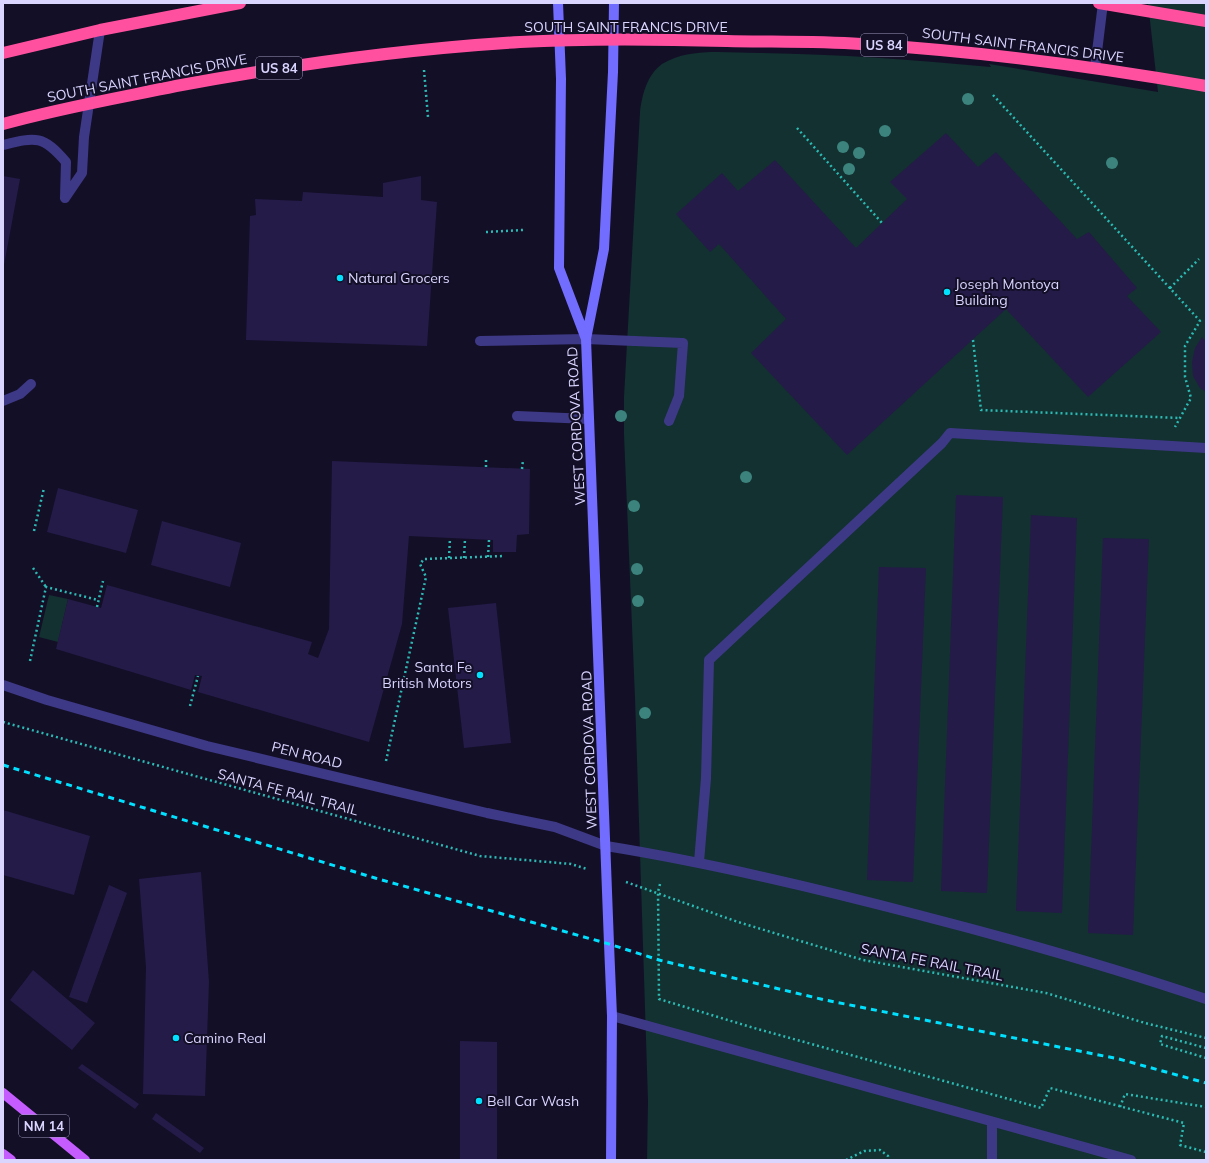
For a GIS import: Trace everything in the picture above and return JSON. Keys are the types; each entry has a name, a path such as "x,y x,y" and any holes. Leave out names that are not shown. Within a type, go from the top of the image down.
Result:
{"highway":[{"path":"3,53 100,30 240,3"},
{"path":"1102,3 1206,21"},
{"name":"SOUTH SAINT FRANCIS DRIVE","path":"3,124 91,103 219,78 319,62 400,52 560,41 614,39 858,43 954,51 1095,68 1206,86"}],"main road":[{"name":"WEST CORDOVA ROAD","path":"558,3 560,41 559,268 586,339"},
{"name":"WEST CORDOVA ROAD","path":"611,1160 612,1016 586,339 604,249 614,39 614,3"},
{"name":"NM 14","path":"3,1093 85,1160"},
{"path":"3,1154 11,1160"}],"street":[{"path":"1095,68 1102,3"},
{"path":"3,145 25,139 38,139 49,144 66,162 65,198 82,173 84,137 91,103 100,30"},
{"path":"480,341 586,339 683,343 679,396 669,421"},
{"path":"3,401 20,394 31,384"},
{"path":"517,416 589,419"},
{"path":"699,862 706,778 709,660 942,443 950,433 1206,448"},
{"name":"PEN ROAD","path":"3,685 47,700 207,746 487,813 555,827 606,846 699,862 847,896 991,933 1140,977 1206,999"},
{"path":"612,1016 1131,1160"},
{"path":"992,1122 992,1160"}],"path":[{"path":"424,69 428,117"},
{"path":"993,94 1200,321 1185,346 1186,377 1191,398 1165,446"},
{"path":"797,128 882,223"},
{"path":"486,232 523,230"},
{"path":"1170,288 1199,259"},
{"path":"973,340 981,410 1180,418"},
{"path":"486,458 486,467"},
{"path":"522,469 523,460"},
{"path":"34,531 44,488"},
{"path":"449,558 450,538"},
{"path":"464,558 465,539"},
{"path":"488,557 489,540"},
{"path":"386,761 426,577 420,564 424,559 504,556"},
{"path":"33,568 46,587 98,600"},
{"path":"97,607 103,581"},
{"path":"30,661 46,587"},
{"path":"190,706 198,676"},
{"name":"SANTA FE RAIL TRAIL","path":"3,722 480,856 571,864"},
{"path":"660,884 658,892 659,999 754,1028 1041,1108 1050,1088 1184,1123 1180,1145 1206,1152"},
{"name":"SANTA FE RAIL TRAIL","path":"658,892 738,922 863,960 1046,993 1146,1023 1206,1038"},
{"path":"1206,1048 1162,1036 1160,1044 1206,1058"},
{"path":"1120,1107 1125,1094 1206,1107"},
{"path":"846,1160 864,1150 880,1150 888,1156 889,1160"}],"green space":[{"path":"1148,3 1206,3 1206,1160 647,1160 648,1101 635,698 624,435 624,397 640,112 646,86 653,74 662,64 673,59 696,53 722,52 845,56 991,67 989,64 1158,92"},
{"path":"49,595 68,599 58,642 39,637"}],"building":[{"name":"Joseph Montoya Building","path":"946,133 978,167 996,152 1077,239 1089,232 1137,288 1127,296 1161,332 1088,397 1006,309 847,455 751,353 786,319 719,244 710,252 676,214 722,173 738,191 775,160 856,248 907,199 890,182"},
{"path":"3,176 20,179 4,265 3,265"},
{"name":"Natural Grocers","path":"421,176 421,200 437,202 427,346 246,340 250,216 256,215 255,199 302,201 303,192 383,197 383,183"},
{"path":"1202,337 1206,342 1206,392 1200,388 1193,376 1192,362 1195,348"},
{"path":"332,461 530,469 529,534 517,535 516,552 493,552 493,540 409,536 402,624 369,742 198,692 202,676 195,675 191,690 56,649 68,599 101,608 107,585 312,642 308,654 318,658 329,629"},
{"path":"58,488 138,510 126,553 47,532"},
{"path":"956,495 1003,497 987,893 941,891"},
{"path":"1031,515 1077,518 1062,913 1016,911"},
{"path":"162,521 241,543 230,587 151,565"},
{"path":"1103,538 1149,539 1133,935 1088,933"},
{"path":"879,567 926,568 913,882 867,880"},
{"name":"Santa Fe British Motors","path":"496,603 511,743 464,748 448,608"},
{"path":"3,810 90,836 74,895 3,875"},
{"name":"Camino Real","path":"201,872 209,982 205,1096 143,1094 146,967 139,879"},
{"path":"109,885 127,893 87,1003 69,997"},
{"path":"33,970 95,1023 72,1050 10,1000"},
{"name":"Bell Car Wash","path":"460,1041 497,1042 497,1160 460,1160"},
{"path":"82,1064 139,1104 135,1109 78,1068"},
{"path":"156,1113 204,1148 200,1153 152,1119"}],"railway":[{"path":"3,765 375,878 609,944 659,960 825,1000 1119,1059 1206,1083"}],"place":[{"name":"Natural Grocers","path":"340,278"},
{"name":"Joseph Montoya Building","path":"947,292"},
{"name":"Santa Fe British Motors","path":"480,675"},
{"name":"Camino Real","path":"176,1038"},
{"name":"Bell Car Wash","path":"479,1101"}]}
